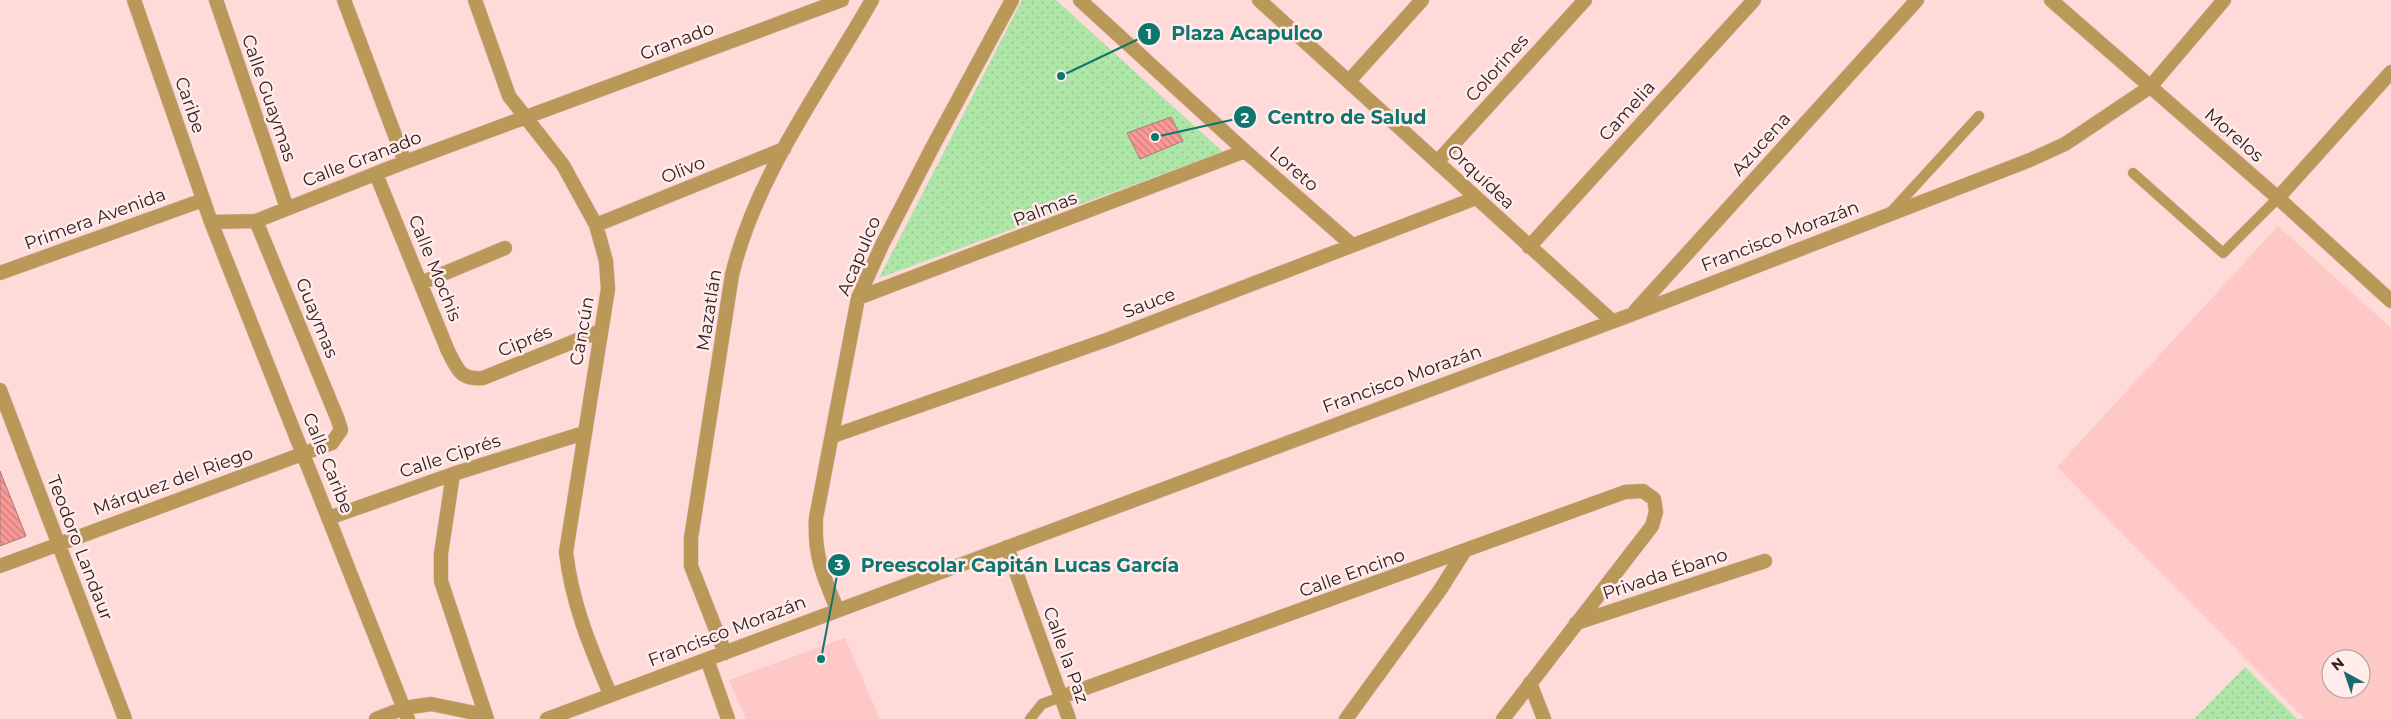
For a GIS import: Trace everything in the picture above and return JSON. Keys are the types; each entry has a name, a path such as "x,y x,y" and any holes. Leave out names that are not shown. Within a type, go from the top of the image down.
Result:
{"street":[{"name":"Caribe","path":"135,0 211,222"},
{"name":"Calle Guaymas","path":"216,0 287,208"},
{"path":"344,0 404,162"},
{"name":"Cancún","path":"476,0 509,96 525,119 563,165 596,225 606,261 608,289 566,552 570,582 578,616 610,694"},
{"name":"Granado","path":"525,119 842,0"},
{"name":"Mazatlán","path":"725,653 691,566 691,538 732,275 740,241 784,149 872,0"},
{"name":"Acapulco","path":"837,609 822,571 815,544 816,518 858,298 895,218 1012,0"},
{"name":"Loreto","path":"1080,0 1245,151 1352,244"},
{"name":"Orquídea","path":"1259,0 1612,321"},
{"path":"1349,81 1422,0"},
{"name":"Colorines","path":"1437,162 1585,0"},
{"name":"Camelia","path":"1529,247 1754,0"},
{"name":"Azucena","path":"1633,314 1917,0"},
{"name":"Morelos","path":"2051,0 2278,198 2391,301"},
{"name":"Francisco Morazán","path":"547,719 837,609 1633,314 2030,160 2065,144 2150,87 2224,0"},
{"path":"2278,198 2391,72"},
{"name":"Calle Granado","path":"211,222 256,221 404,162 525,119"},
{"name":"Olivo","path":"596,225 784,149"},
{"name":"Palmas","path":"858,298 1245,151"},
{"name":"Calle Mochis","path":"376,174 448,351 462,375"},
{"name":"Sauce","path":"833,436 1109,340 1352,244 1476,198"},
{"name":"Primera Avenida","path":"0,273 203,200"},
{"name":"Guaymas","path":"256,221 341,430"},
{"name":"Calle Caribe","path":"211,222 406,714"},
{"path":"421,283 505,248"},
{"name":"Ciprés","path":"462,375 470,379 483,378 600,331"},
{"name":"Teodoro Landaur","path":"0,390 125,719"},
{"name":"Márquez del Riego","path":"0,566 332,443 341,430"},
{"name":"Calle Ciprés","path":"329,518 453,474 584,433"},
{"path":"453,474 441,554 441,581 486,717"},
{"name":"Calle Encino","path":"1061,697 1625,492 1643,491 1654,499 1656,512 1652,526 1576,623"},
{"name":"Calle la Paz","path":"1007,547 1069,719"},
{"path":"1346,719 1440,590 1464,552"},
{"name":"Privada Ébano","path":"1576,623 1765,561"},
{"path":"1503,719 1576,623"},
{"path":"708,659 728,719"},
{"path":"1530,683 1544,719"},
{"path":"376,719 406,714 431,704 486,717"}],"lane":[{"path":"1892,212 1979,116"},
{"path":"2133,173 2223,253 2278,198"},
{"path":"1030,719 1042,704 1061,697"}],"shaded area":[{"path":"2278,226 2391,328 2391,719 2305,719 2057,467"},
{"path":"845,638 880,719 746,719 729,680"}],"green space":[{"path":"1022,0 1056,0 1223,152 879,278"},
{"path":"2245,667 2297,719 2194,719"}],"building":[{"path":"1171,117 1183,141 1140,159 1127,133"},
{"path":"0,471 26,536 0,546"}],"place":[{"name":"Plaza Acapulco","path":"1061,76"},
{"name":"Centro de Salud","path":"1155,137"},
{"name":"Preescolar Capitán Lucas García","path":"821,659"}]}
